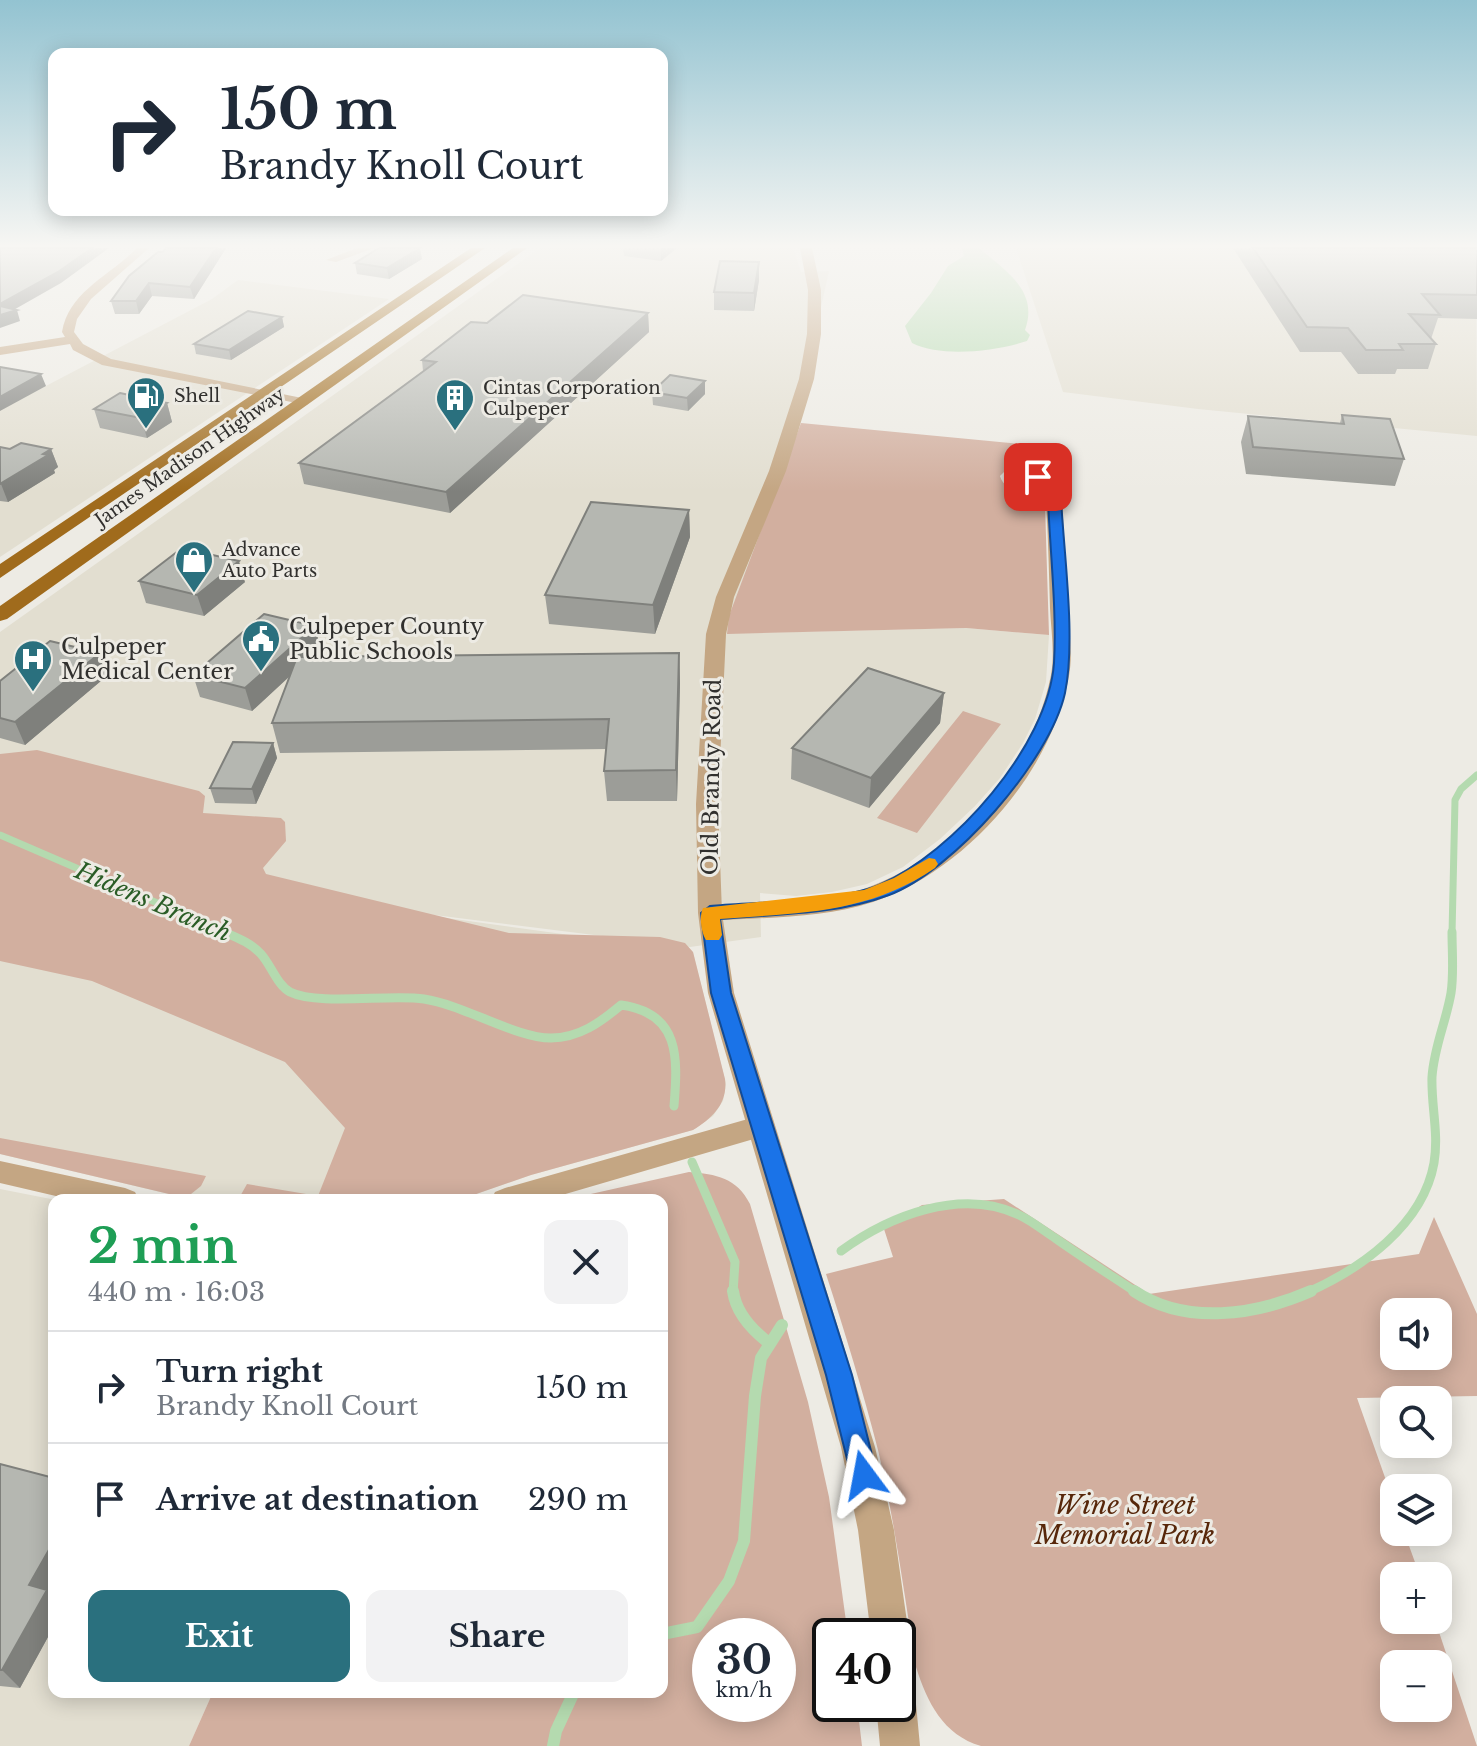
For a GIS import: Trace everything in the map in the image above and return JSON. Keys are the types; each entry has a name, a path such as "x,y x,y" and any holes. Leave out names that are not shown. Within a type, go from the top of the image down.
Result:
{"main road":[{"name":"James Madison Highway","path":"0,572 359,329"},
{"name":"James Madison Highway","path":"0,615 405,329"}],"street":[{"path":"69,329 71,340 92,356 121,366 302,402"},
{"name":"Old Brandy Road","path":"814,329 809,377 725,597 716,634 707,804 710,913 721,993 858,1447 876,1530 888,1618"},
{"path":"0,351 71,340"},
{"path":"710,913 848,901 884,890 915,874 950,847 1016,776 1046,726 1056,695 1061,663 1054,499 1049,488 1038,477"},
{"path":"526,1194 762,1126"},
{"path":"0,1172 98,1194"},
{"path":"898,1722 900,1746"}],"shaded area":[{"path":"154,329 343,329 0,557 0,410"},
{"path":"425,329 816,329 752,619 753,633 966,628 1049,635 1046,682 1035,719 1000,778 975,806 940,839 903,867 867,884 796,896 760,893 761,937 690,947 331,902 693,952 726,1084 723,1101 713,1116 693,1130 531,1175 476,1194 169,1194 0,1154 0,632"},
{"path":"906,329 1025,329 1030,335 1027,341 969,351 938,350 912,343"},
{"path":"1043,329 1476,329 1477,436 1198,409 1063,392"},
{"path":"0,1189 48,1198 48,1698 210,1698 189,1746 0,1746"}],"green space":[{"path":"801,423 1030,445 1031,464 1008,468 1000,476 1008,487 1045,505 1049,635 966,628 727,634 729,616"},
{"path":"963,711 1001,724 917,833 877,818"},
{"path":"37,750 199,791 205,796 203,813 281,818 285,822 286,841 263,868 266,874 509,933 660,937 685,943 693,952 725,1079 721,1103 713,1115 693,1130 531,1175 476,1194 319,1194 345,1128 285,1062 92,981 0,961 0,754"},
{"path":"0,1138 206,1176 201,1186 191,1194 169,1194 0,1154"},
{"path":"689,1172 725,1179 739,1188 750,1204 808,1402 829,1497 846,1618 812,1618 812,1722 859,1722 862,1746 189,1746 210,1698 668,1698 668,1194 591,1194"},
{"path":"247,1184 306,1194 241,1194"},
{"name":"Wine Street Memorial Park","path":"1004,1199 1149,1294 1419,1254 1434,1217 1477,1314 1477,1396 1452,1396 1452,1386 1380,1386 1380,1398 1357,1398 1384,1474 1380,1474 1380,1546 1409,1546 1415,1562 1380,1562 1380,1634 1440,1634 1445,1650 1380,1650 1380,1722 1452,1722 1452,1671 1477,1746 981,1746 956,1734 938,1716 925,1693 916,1667 916,1618 908,1618 878,1450 826,1274 893,1257 884,1229 922,1205"}],"building":[{"path":"218,329 262,329 229,350 194,344"},
{"name":"Cintas Corporation Culpeper","path":"461,329 629,329 446,492 299,463 436,362 422,360"},
{"path":"1349,329 1423,329 1436,344 1399,344 1403,350 1366,350"},
{"path":"0,367 41,374 0,397"},
{"path":"670,375 705,381 687,398 652,392"},
{"path":"120,393 167,403 141,418 94,409"},
{"path":"1342,415 1390,419 1404,459 1253,447 1248,416 1344,424"},
{"path":"21,443 51,449 43,454 48,455 0,484 0,447 10,449"},
{"path":"591,502 689,510 653,605 545,595"},
{"path":"182,548 239,561 197,595 139,581"},
{"path":"264,614 315,626 245,688 193,675"},
{"path":"50,641 100,653 15,722 0,718 0,681"},
{"path":"679,653 676,770 604,771 609,719 272,723 297,657"},
{"path":"868,668 944,693 871,778 792,748"},
{"path":"233,742 273,743 252,789 210,788"},
{"path":"0,1464 48,1476 48,1552 29,1585 47,1590 0,1670"}],"waterway":[{"path":"1452,933 1455,800 1461,789 1477,775"},
{"name":"Hidens Branch","path":"0,835 229,934"},
{"name":"Hidens Branch","path":"224,932 257,950 285,989 302,996 424,999 440,1002 522,1033 551,1038 580,1032 621,1005 640,1010 655,1017 671,1040 676,1071 674,1106"},
{"path":"1307,1293 1368,1258 1403,1225 1428,1185 1435,1152 1432,1077 1451,993 1452,933"},
{"name":"Hidens Branch","path":"692,1162 735,1262 733,1291"},
{"path":"841,1251 881,1227 926,1209 973,1204 997,1207 1029,1220 1134,1291"},
{"name":"Hidens Branch","path":"733,1291 746,1320 769,1343"},
{"path":"1134,1291 1154,1302 1198,1313 1245,1311 1307,1293"},
{"path":"1307,1293 1311,1291"},
{"path":"668,1633 697,1627 729,1581 744,1541 755,1396 761,1358 782,1325"},
{"path":"553,1746 556,1731 571,1698"}],"slow traffic":[{"path":"712,935 710,913 848,901 901,883 929,864"}],"place":[{"name":"Shell","path":"146,430"},
{"name":"Cintas Corporation Culpeper","path":"455,432"},
{"name":"Advance Auto Parts","path":"194,594"},
{"name":"Culpeper County Public Schools","path":"261,673"},
{"name":"Culpeper Medical Center","path":"33,693"}],"route":[{"path":"864,1475 839,1375 721,993 710,913 848,901 901,883 950,847 1016,776 1046,726 1056,695 1061,663 1054,495 1038,477"}]}
